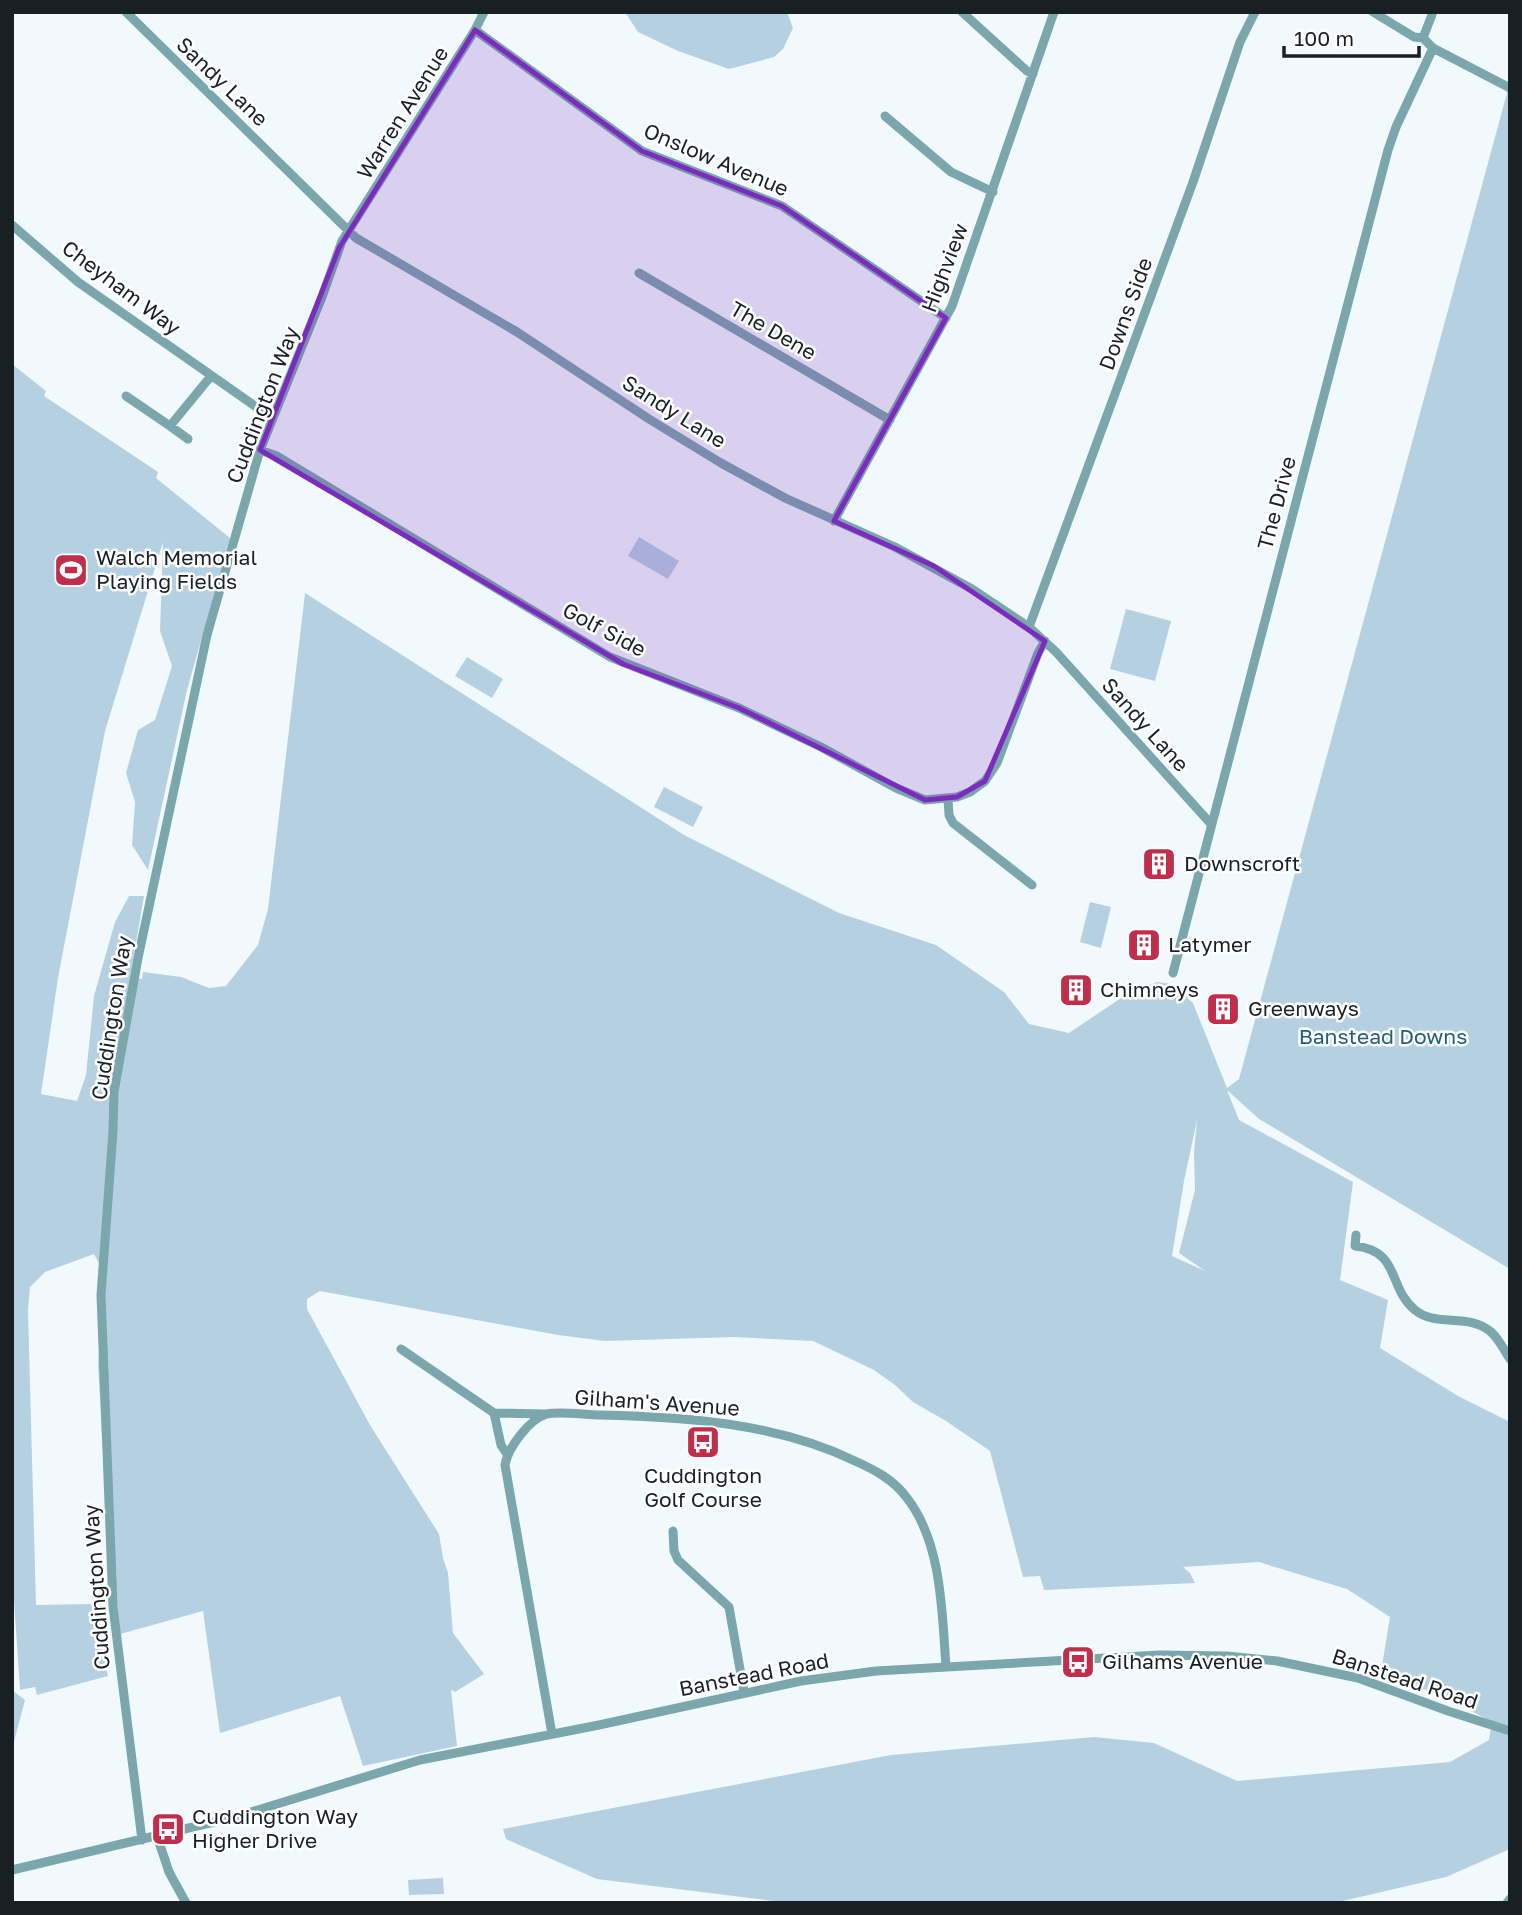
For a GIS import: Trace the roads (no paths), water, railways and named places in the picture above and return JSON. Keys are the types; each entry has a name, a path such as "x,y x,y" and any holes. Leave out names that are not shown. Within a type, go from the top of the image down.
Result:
{"street":[{"name":"Sandy Lane","path":"126,12 363,242 517,332 673,434 786,498 934,566 1029,627 1045,641 1211,824"},
{"name":"Warren Avenue","path":"349,231 484,12"},
{"path":"962,12 1027,72 1033,74"},
{"name":"Highview","path":"834,521 946,318 993,192 1054,12"},
{"name":"Downs Side","path":"1029,627 1193,182 1240,42 1255,12"},
{"path":"1373,12 1414,37 1423,38 1433,48 1510,88"},
{"path":"1423,38 1433,12"},
{"name":"Onslow Avenue","path":"475,30 642,151 782,206 946,318"},
{"name":"The Drive","path":"1173,973 1388,150 1433,48"},
{"path":"885,116 951,172 993,192"},
{"name":"Cheyham Way","path":"12,225 78,282 272,418"},
{"name":"Cuddington Way","path":"142,1840 113,1607 105,1455 101,1295 114,1092 138,958 207,635 260,450 323,297 342,241 349,231"},
{"name":"The Dene","path":"639,273 890,420"},
{"path":"170,426 211,376"},
{"path":"126,396 188,439"},
{"name":"Golf Side","path":"260,450 277,456 610,657 740,708 925,800 962,796 978,787 991,773 1045,641"},
{"path":"948,799 949,815 953,823 1032,885"},
{"path":"1356,1235 1355,1246 1381,1254 1407,1303 1415,1310 1430,1318 1466,1320 1482,1325 1493,1334 1510,1359"},
{"path":"401,1349 494,1413 500,1445 507,1454 505,1465 552,1734"},
{"name":"Gilham's Avenue","path":"494,1413 707,1421 762,1430 825,1448 884,1476 897,1487 916,1511 929,1546 939,1588 946,1667"},
{"name":"Gilham's Avenue","path":"507,1454 529,1427 546,1414"},
{"path":"673,1531 674,1551 678,1560 729,1606 744,1692"},
{"name":"Banstead Road","path":"12,1870 235,1817 420,1760 744,1692 835,1676 946,1667 1191,1654 1252,1658 1358,1678 1510,1731"},
{"path":"157,1836 169,1872 186,1903"}],"place":[{"name":"Walch Memorial Playing Fields","path":"71,570"},
{"name":"Downscroft","path":"1159,864"},
{"name":"Latymer","path":"1144,945"},
{"name":"Chimneys","path":"1076,990"},
{"name":"Greenways","path":"1223,1009"},
{"name":"Cuddington Golf Course","path":"703,1442"},
{"name":"Gilhams Avenue","path":"1078,1662"},
{"name":"Cuddington Way Higher Drive","path":"168,1829"}],"park label":[{"name":"Banstead Downs","path":"1383,1037"}]}
